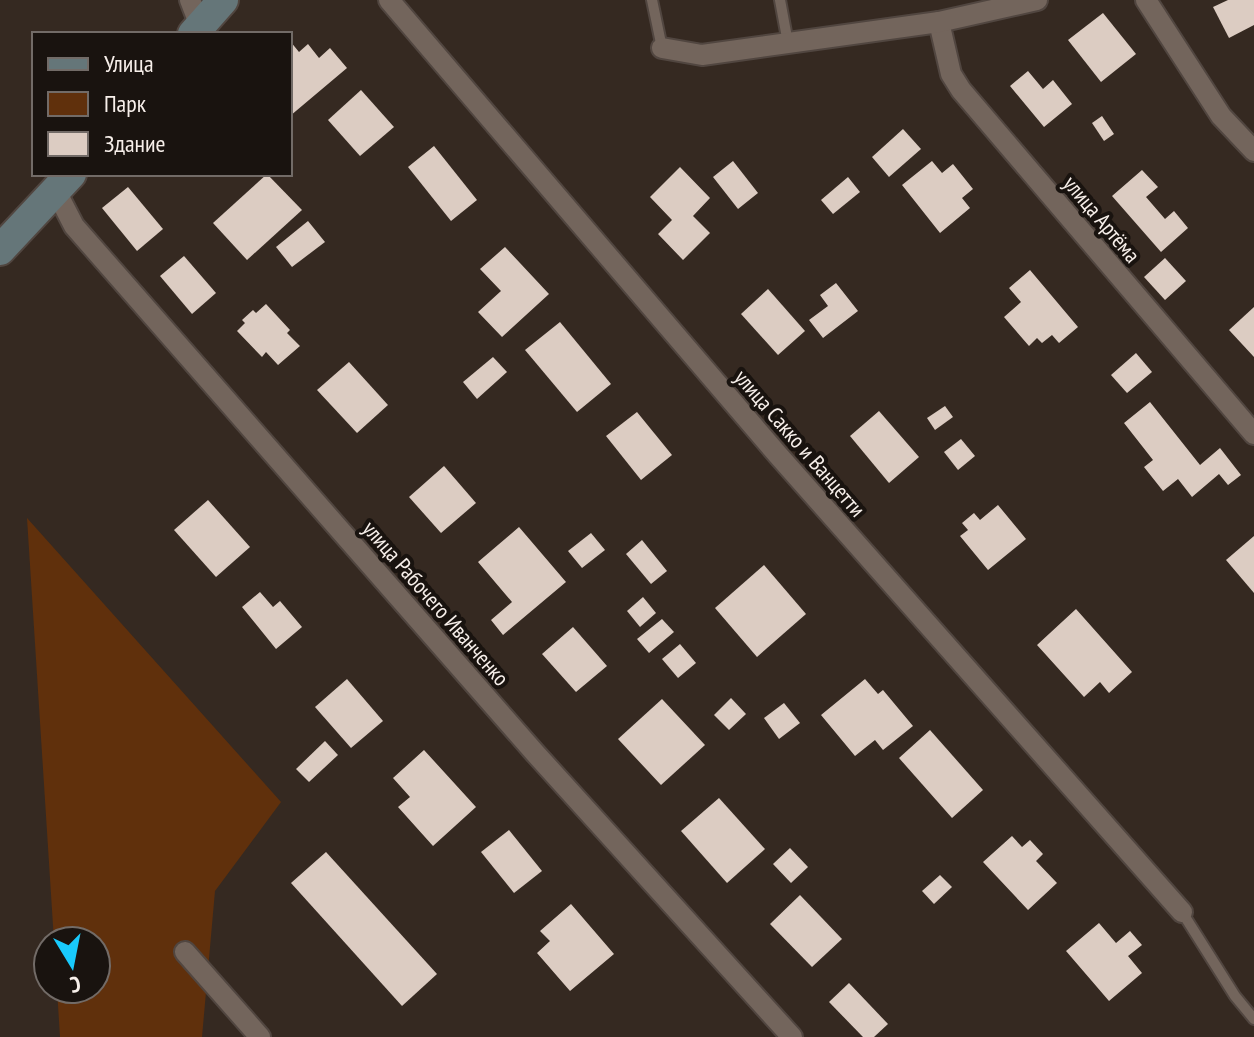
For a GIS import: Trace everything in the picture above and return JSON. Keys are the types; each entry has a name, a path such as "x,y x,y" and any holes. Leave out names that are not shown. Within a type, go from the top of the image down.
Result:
{"street":[{"path":"194,20 223,0"},
{"name":"улица Сакко и Ванцетти","path":"389,0 778,455 1182,912"},
{"path":"662,48 702,55 939,22 1037,0"},
{"path":"1146,0 1221,116 1254,151"},
{"name":"улица Артёма","path":"939,22 951,74 961,90 1254,434"},
{"path":"0,250 64,183"},
{"name":"улица Рабочего Иванченко","path":"64,183 74,226 535,753 792,1037"},
{"path":"185,952 260,1037"}],"lane":[{"path":"652,0 662,48"},
{"path":"780,0 788,43"},
{"path":"1182,912 1235,996 1254,1019"}],"green space":[{"path":"27,518 281,802 215,891 202,1037 60,1037 58,1005 112,1005 112,925 53,925"}],"building":[{"path":"1228,0 1254,0 1254,25 1229,38 1213,7"},
{"path":"1103,13 1136,54 1101,82 1068,40"},
{"path":"292,43 299,52 308,44 319,58 330,48 347,68 292,114"},
{"path":"1028,71 1043,89 1053,80 1072,104 1044,127 1010,86"},
{"path":"361,90 394,127 360,156 328,120"},
{"path":"1102,116 1114,134 1104,141 1092,123"},
{"path":"903,129 921,149 889,177 872,157"},
{"path":"434,146 477,200 451,221 408,167"},
{"path":"733,161 758,193 738,209 713,177"},
{"path":"932,161 942,173 953,164 973,189 962,198 970,208 940,233 902,185"},
{"path":"680,167 710,198 693,216 710,233 683,260 658,234 672,220 650,197"},
{"path":"1142,170 1158,187 1146,197 1165,219 1174,211 1188,228 1161,252 1112,196"},
{"path":"265,176 269,176 302,210 247,260 213,223"},
{"path":"848,177 860,192 833,214 821,200"},
{"path":"128,187 163,229 137,251 102,208"},
{"path":"308,221 325,242 292,267 276,247"},
{"path":"505,247 549,294 502,337 478,312 501,291 480,269"},
{"path":"184,256 216,293 192,314 160,276"},
{"path":"1165,258 1186,281 1165,300 1144,277"},
{"path":"1030,270 1078,327 1059,343 1052,335 1042,343 1037,338 1029,346 1004,317 1021,302 1009,288"},
{"path":"836,283 858,311 823,338 809,320 828,306 820,295"},
{"path":"768,289 805,331 778,355 741,314"},
{"path":"266,304 300,346 278,365 266,352 262,357 237,331 245,323 242,320"},
{"path":"1254,307 1254,357 1229,330"},
{"path":"560,322 611,384 577,412 525,350"},
{"path":"1136,353 1152,372 1127,393 1111,375"},
{"path":"493,357 507,372 477,399 463,382"},
{"path":"349,362 388,405 357,433 317,390"},
{"path":"1150,402 1200,465 1220,448 1241,475 1228,485 1219,474 1192,497 1178,479 1163,491 1144,467 1153,460 1124,423"},
{"path":"945,406 953,417 935,430 927,418"},
{"path":"879,411 919,457 889,483 850,436"},
{"path":"637,412 672,455 641,480 606,436"},
{"path":"961,439 975,456 958,470 944,452"},
{"path":"444,466 476,503 441,533 409,497"},
{"path":"208,500 250,547 216,577 174,530"},
{"path":"998,505 1026,539 988,570 960,536 968,530 962,523 974,513 980,520"},
{"path":"519,527 566,582 503,635 491,620 512,602 478,562"},
{"path":"591,533 605,550 582,568 568,551"},
{"path":"1254,536 1254,593 1226,560"},
{"path":"642,540 667,571 651,584 626,554"},
{"path":"764,565 806,614 757,657 715,608"},
{"path":"260,592 273,607 280,601 302,627 276,649 242,607"},
{"path":"643,597 656,613 640,627 627,611"},
{"path":"1076,609 1132,672 1109,693 1100,682 1084,697 1037,645"},
{"path":"662,619 674,632 649,653 637,639"},
{"path":"573,627 607,666 576,692 542,654"},
{"path":"680,644 696,663 678,678 662,659"},
{"path":"347,679 383,721 351,748 315,707"},
{"path":"865,679 878,694 883,690 913,726 883,750 875,740 855,756 821,715"},
{"path":"731,698 746,714 729,730 714,715"},
{"path":"662,699 705,745 661,785 618,739"},
{"path":"784,703 800,723 779,739 764,718"},
{"path":"930,730 983,790 952,818 899,758"},
{"path":"325,741 338,755 309,782 296,769"},
{"path":"424,750 476,807 433,846 398,807 410,797 393,778"},
{"path":"719,798 765,849 727,883 681,831"},
{"path":"509,830 542,871 514,893 481,852"},
{"path":"1012,836 1022,847 1030,840 1043,854 1036,861 1057,883 1028,910 983,862"},
{"path":"790,848 808,867 791,883 773,864"},
{"path":"326,852 437,974 402,1006 291,883"},
{"path":"940,875 952,887 934,904 922,891"},
{"path":"800,895 842,939 812,967 770,924"},
{"path":"571,904 614,954 570,991 537,953 550,941 540,931"},
{"path":"1099,923 1116,943 1130,931 1142,945 1128,956 1142,973 1109,1001 1066,951"},
{"path":"849,983 888,1024 874,1037 863,1037 829,1002"}]}
